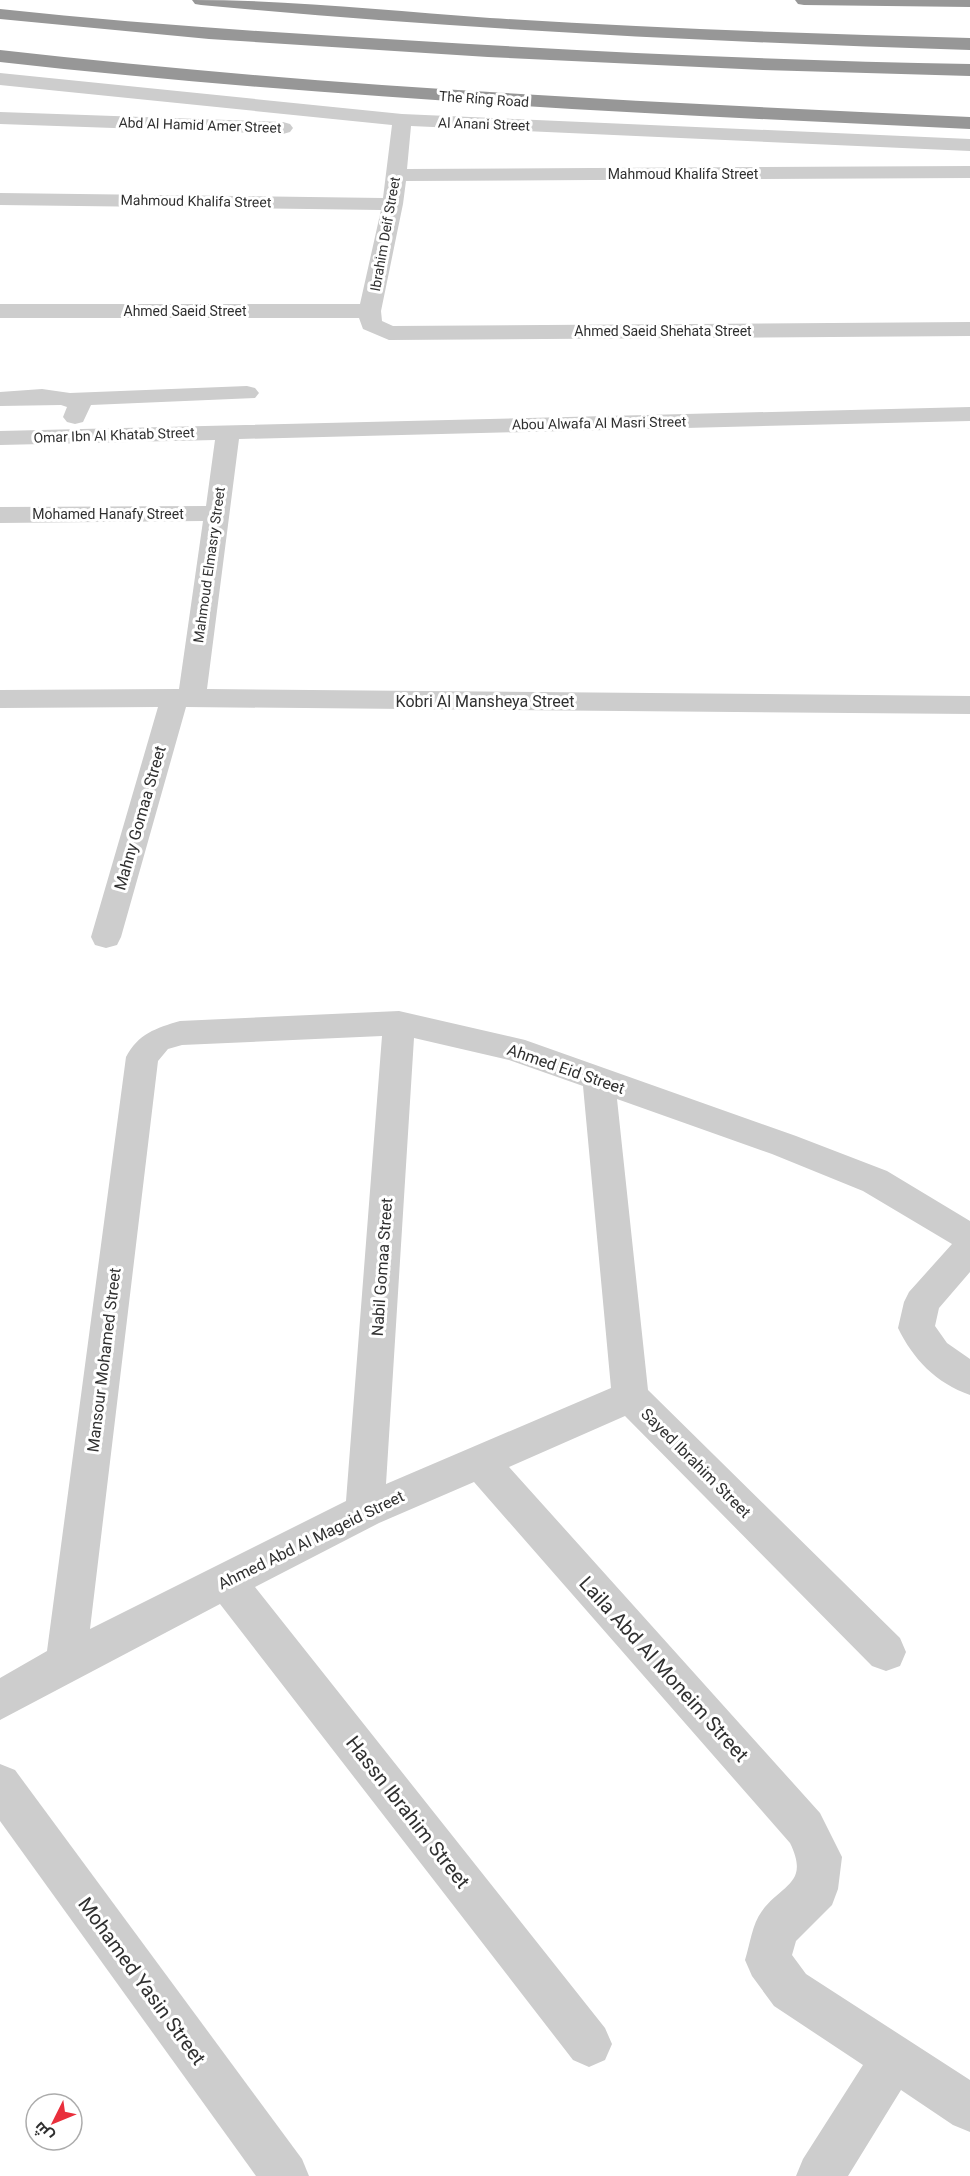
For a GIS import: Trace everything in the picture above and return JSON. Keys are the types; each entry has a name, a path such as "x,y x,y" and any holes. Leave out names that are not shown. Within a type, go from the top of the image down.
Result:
{"highway":[{"path":"201,0 703,36 970,44"},
{"path":"804,0 970,2"},
{"path":"0,14 230,36 707,64 970,70"},
{"path":"841,40 970,37"},
{"name":"The Ring Road","path":"0,56 226,80 468,99 970,123"},
{"path":"927,70 970,77"}],"street":[{"name":"Al Anani Street","path":"0,79 402,126 970,145"},
{"name":"Abd Al Hamid Amer Street","path":"0,118 402,126"},
{"name":"Ibrahim Deif Street","path":"370,311 393,204 402,126"},
{"name":"Mahmoud Khalifa Street","path":"395,175 970,172"},
{"name":"Mahmoud Khalifa Street","path":"0,199 393,204"},
{"name":"Ahmed Saeid Street","path":"0,311 370,311"},
{"name":"Ahmed Saeid Shehata Street","path":"370,311 372,324 389,333 970,328"},
{"path":"0,399 246,393"},
{"path":"70,437 79,405 73,399"},
{"name":"Abou Alwafa Al Masri Street","path":"228,432 970,414"},
{"name":"Omar Ibn Al Khatab Street","path":"0,438 228,432"},
{"name":"Mahmoud Elmasry Street","path":"183,699 228,432"},
{"name":"Mohamed Hanafy Street","path":"0,515 216,513"},
{"name":"Kobri Al Mansheya Street","path":"0,699 970,705"},
{"name":"Mahny Gomaa Street","path":"106,938 183,699"},
{"name":"Ahmed Eid Street","path":"142,1058 157,1041 180,1033 399,1023 514,1049 784,1145 875,1181 970,1238"},
{"name":"Nabil Gomaa Street","path":"365,1511 399,1023"},
{"name":"Mansour Mohamed Street","path":"66,1662 142,1058"},
{"name":"Sayed Ibrahim Street","path":"599,1080 630,1397 886,1652"},
{"path":"970,1248 922,1302 916,1328 934,1354 970,1379"},
{"name":"Ahmed Abd Al Mageid Street","path":"0,1700 66,1662 365,1511 630,1397"},
{"name":"Laila Abd Al Moneim Street","path":"480,1461 805,1828 820,1857 816,1889 777,1928 768,1960 790,1990 894,2058"},
{"name":"Hassn Ibrahim Street","path":"226,1581 589,2044"},
{"name":"Mohamed Yasin Street","path":"0,1785 285,2176"},
{"path":"820,2176 894,2058 970,2108"}]}
